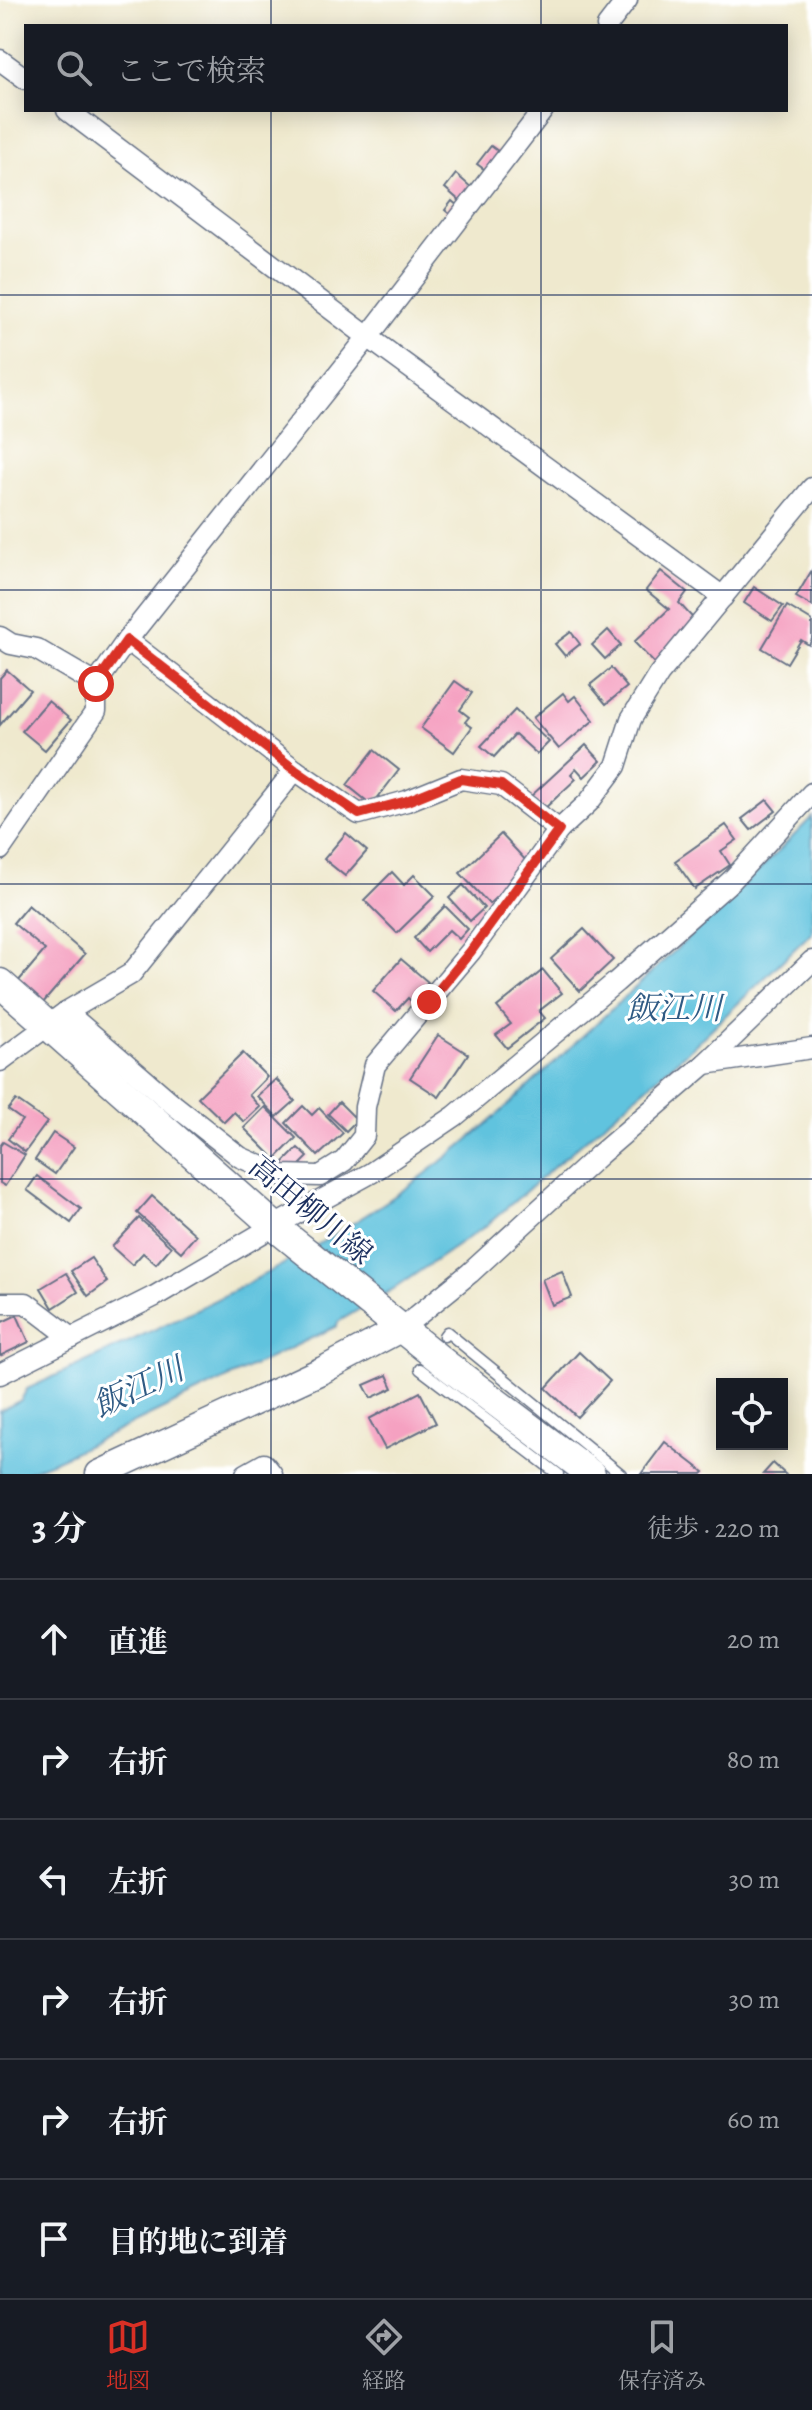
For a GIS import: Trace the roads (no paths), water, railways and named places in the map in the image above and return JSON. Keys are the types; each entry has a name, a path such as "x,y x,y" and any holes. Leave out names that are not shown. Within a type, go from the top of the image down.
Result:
{"main road":[{"name":"高田柳川線","path":"0,983 57,1019 274,1226 448,1366 591,1474"}],"street":[{"path":"609,24 627,0"},
{"path":"0,60 24,78"},
{"path":"70,112 368,337 723,597"},
{"path":"0,850 96,711 96,684 127,640 368,337 541,112"},
{"path":"57,1019 240,1157 281,1175 320,1176 344,1161 364,1136 365,1107 375,1065 471,951 559,830 589,802 616,766 631,719 652,685 812,488"},
{"path":"0,637 11,644 36,649 96,684"},
{"path":"127,640 295,770 359,814 407,801 461,779 501,785 559,830"},
{"path":"0,1061 57,1019 131,974 295,770"},
{"path":"0,1374 155,1296 371,1173 455,1116 616,982 732,880 812,793"},
{"path":"99,1474 128,1466 323,1370 470,1273 599,1155 705,1064 812,961"},
{"path":"705,1064 812,1048"},
{"path":"0,1303 26,1303 72,1338"},
{"path":"246,1474 264,1464 272,1474"}],"lane":[{"path":"444,1336 447,1332 621,1474"},
{"path":"420,1369 558,1474"}],"water":[{"name":"飯江川","path":"812,817 812,932 696,1044 487,1225 395,1288 338,1322 337,1326 61,1458 23,1474 0,1474 0,1411 21,1400 27,1389 269,1272 316,1246 406,1188 523,1092 702,925"}]}
